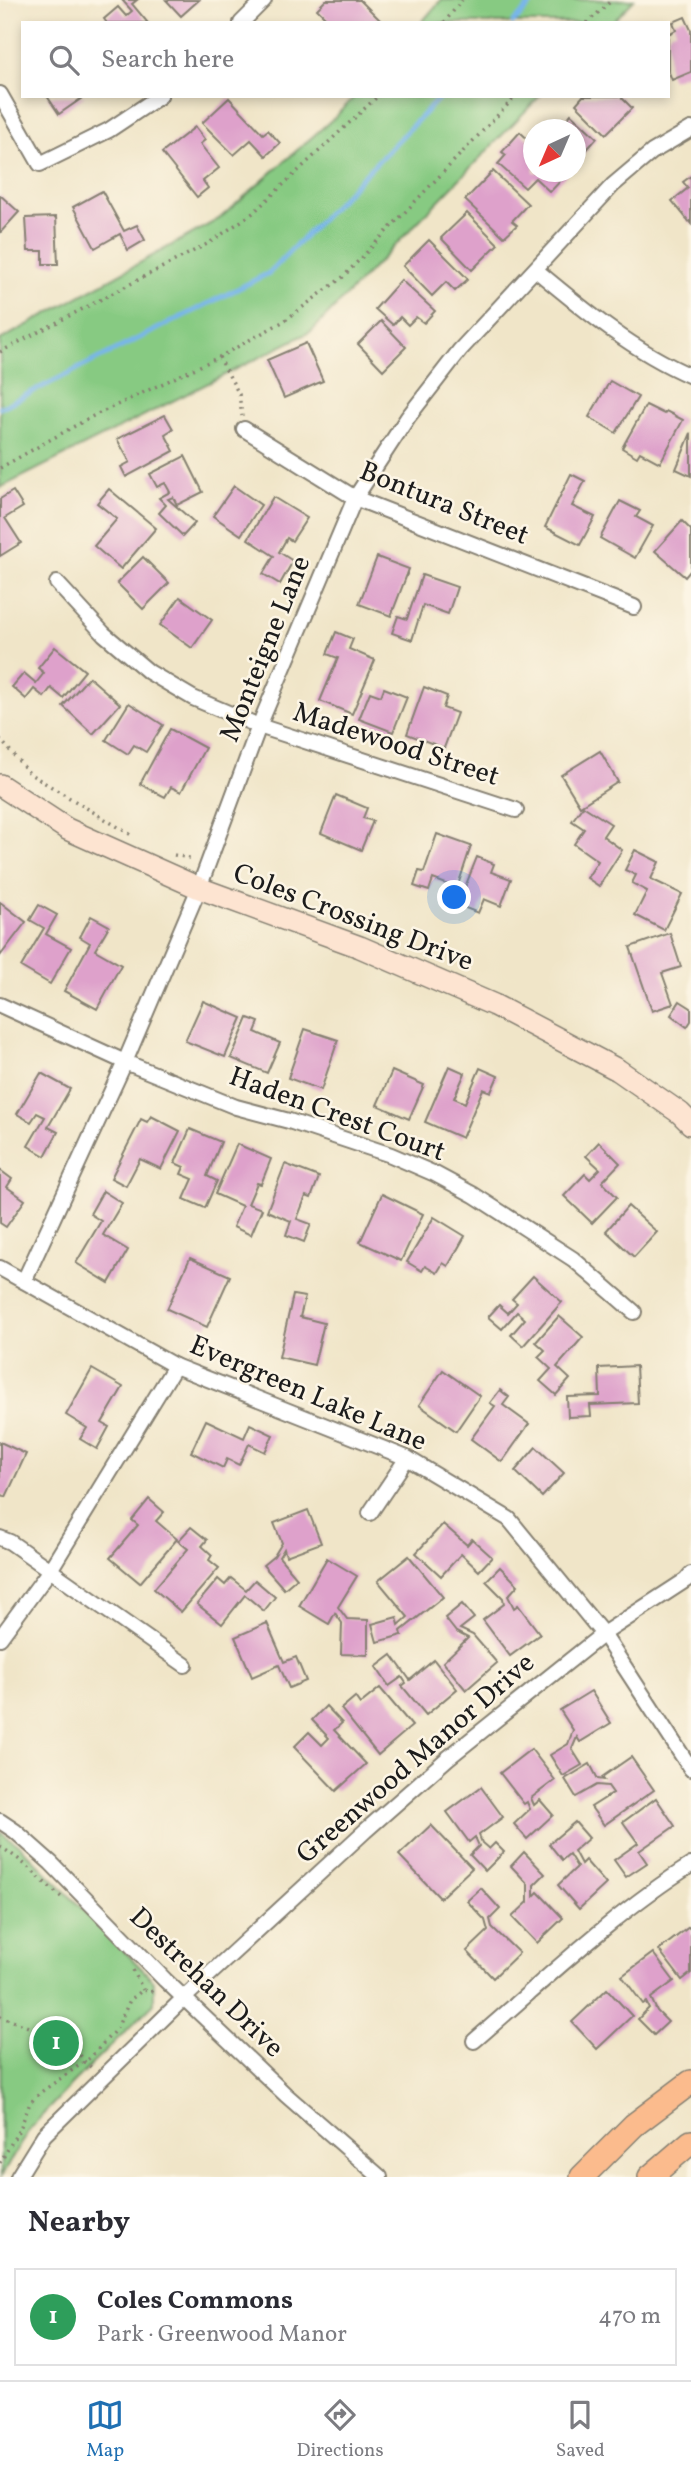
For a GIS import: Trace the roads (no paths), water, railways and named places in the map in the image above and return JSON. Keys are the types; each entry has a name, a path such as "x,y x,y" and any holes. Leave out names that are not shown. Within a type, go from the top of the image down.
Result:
{"main road":[{"path":"582,2177 634,2125 691,2082"},
{"path":"650,2177 691,2142"}],"street":[{"path":"243,21 264,0"},
{"path":"0,94 40,164 109,130 157,98"},
{"name":"Monteigne Lane","path":"24,1281 125,1062 199,888 259,726 355,498 408,417 460,350 613,185 652,152 691,128"},
{"path":"537,270 589,314 640,348 691,376"},
{"name":"Bontura Street","path":"244,429 355,498 634,607"},
{"name":"Madewood Street","path":"57,583 104,634 149,673 193,698 259,726 516,810"},
{"name":"Coles Crossing Drive","path":"0,785 67,829 199,888 360,947 494,1004 618,1070 687,1118"},
{"name":"Haden Crest Court","path":"0,1005 125,1062 236,1107 289,1121 391,1155 435,1174 474,1195 573,1259 634,1312"},
{"name":"Evergreen Lake Lane","path":"0,1268 175,1366 407,1458 509,1519 603,1634 691,1769"},
{"path":"0,1638 50,1570 175,1366"},
{"path":"370,1513 407,1458"},
{"path":"0,1538 10,1542 185,1665"},
{"name":"Greenwood Manor Drive","path":"18,2177 44,2136 104,2076 365,1830 438,1767 603,1634 686,1580 691,1574"},
{"name":"Destrehan Drive","path":"0,1821 51,1863 165,1980 286,2095 380,2177"},
{"path":"474,2041 601,1933 667,1880 691,1865"}],"waterway":[{"path":"515,21 535,0"},
{"path":"0,408 269,273 439,98"}],"place":[{"name":"Coles Commons","path":"56,2043"}]}
